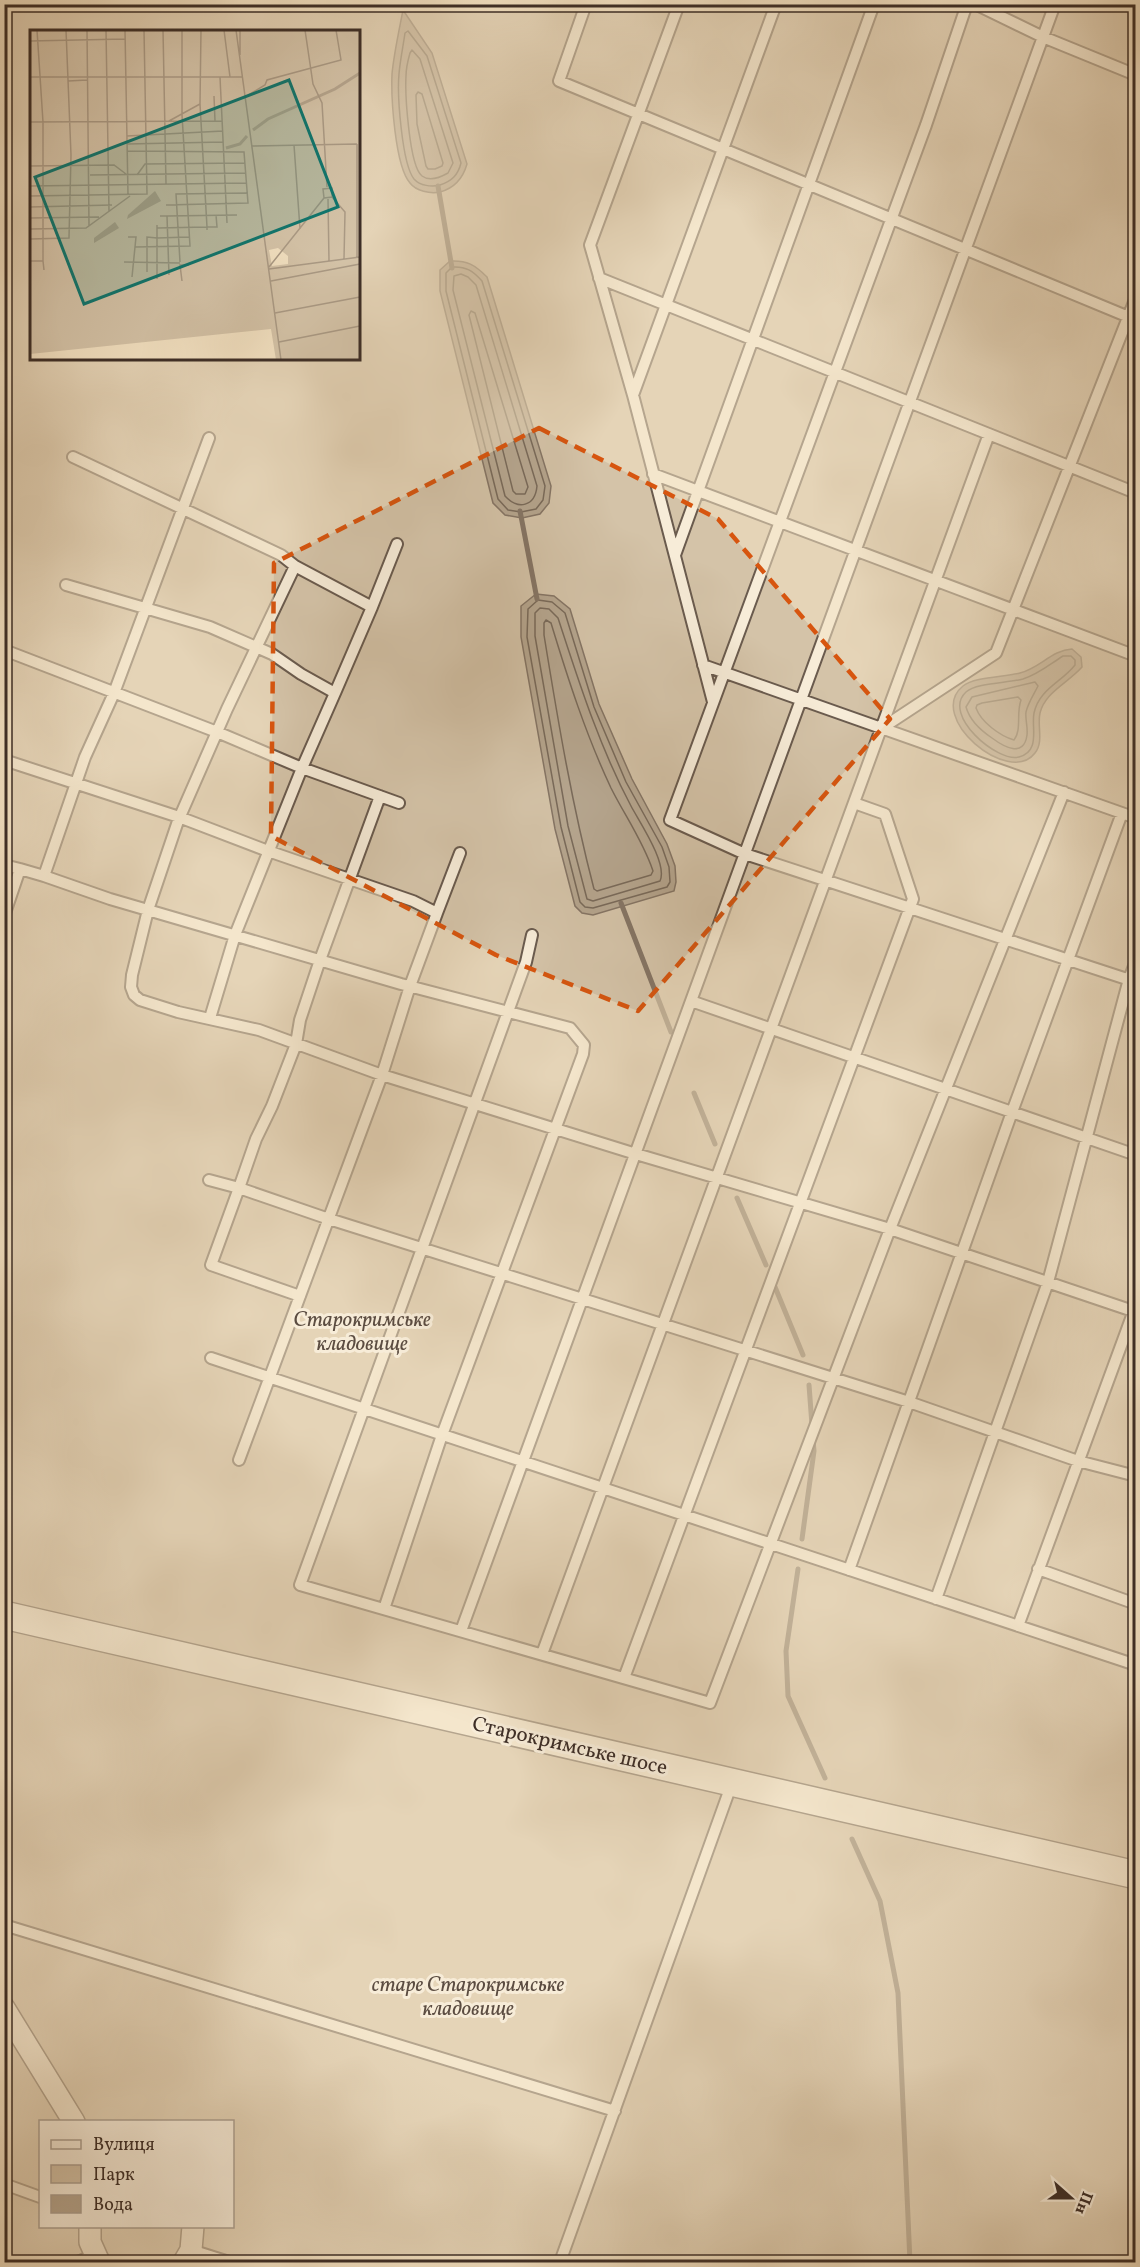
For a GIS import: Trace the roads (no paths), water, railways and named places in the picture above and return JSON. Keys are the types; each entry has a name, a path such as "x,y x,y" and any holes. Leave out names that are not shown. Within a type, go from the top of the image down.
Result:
{"street":[{"name":"Старокримське шосе","path":"4,1615 1136,1875"},
{"path":"4,2008 73,2120"},
{"path":"90,2228 90,2260"},
{"path":"188,2256 193,2228"}],"lane":[{"path":"586,4 559,81 1132,319"},
{"path":"679,4 590,245 633,395 713,703"},
{"path":"633,395 776,4"},
{"path":"675,556 874,4"},
{"path":"967,4 891,219 670,820 746,854 1132,980"},
{"path":"975,4 1043,37 1136,75"},
{"path":"461,1631 1055,4"},
{"path":"599,278 1136,493"},
{"path":"881,728 996,653 1070,466 1132,319 1136,297"},
{"path":"542,1654 989,434"},
{"path":"44,876 86,757 114,693 209,438"},
{"path":"73,457 281,555 295,566 372,607"},
{"path":"653,474 1136,656"},
{"path":"210,1018 235,935 268,851 397,544"},
{"path":"295,566 179,817 148,910 132,975 131,987 134,995 140,1000 178,1012 259,1030 382,1075 636,1154 890,1229 1135,1310 1018,1626"},
{"path":"66,585 210,627 272,654 335,693"},
{"path":"4,650 218,732 302,768 399,803"},
{"path":"703,665 1136,818"},
{"path":"4,760 179,817 268,851 413,901 437,913"},
{"path":"532,935 526,962 300,1585 710,1703 890,1229 1064,792"},
{"path":"300,1296 211,1265 256,1139 272,1106 296,1044 300,1020 320,960 380,796"},
{"path":"624,1678 913,899 885,814 854,803"},
{"path":"849,1570 1012,1112 1122,813"},
{"path":"239,1460 382,1075 410,986 460,853"},
{"path":"4,865 110,899 410,986 570,1028 584,1045 583,1054 442,1435 384,1609"},
{"path":"4,916 20,869"},
{"path":"936,1599 1048,1282 1136,961"},
{"path":"691,1001 1136,1155"},
{"path":"209,1180 909,1402 1078,1461 1136,1476"},
{"path":"211,1358 1136,1665"},
{"path":"1038,1569 1136,1604"},
{"path":"560,2262 732,1783"},
{"path":"4,1925 615,2111"},
{"path":"4,2184 39,2197"},
{"path":"188,2256 229,2262"}],"water":[{"path":"403,10 432,53 467,164 458,182 440,192 424,191 410,183 397,147 393,115 392,74"},
{"path":"450,261 470,264 487,277 551,486 549,503 540,514 522,518 505,515 493,503 440,291 440,270"},
{"path":"536,594 554,596 570,609 599,704 632,779 667,844 675,866 674,891 593,915 582,913 575,906 555,829 521,637 521,606"},
{"path":"1072,649 1081,657 1082,667 1052,693 1043,706 1039,718 1040,739 1035,753 1023,761 1007,761 991,755 975,744 962,730 955,714 954,699 963,686 974,681 1027,671 1058,652"}],"waterway":[{"path":"438,186 452,268"},
{"path":"520,511 537,599"},
{"path":"621,903 671,1032"},
{"path":"694,1093 715,1144"},
{"path":"737,1198 766,1265"},
{"path":"775,1287 803,1355"},
{"path":"809,1385 812,1425"},
{"path":"802,1539 814,1451 813,1440"},
{"path":"798,1569 786,1651 788,1696 825,1778"},
{"path":"852,1839 880,1901 898,1993 910,2262"}],"park label":[{"name":"Старокримське кладовище","path":"362,1331"},
{"name":"старе Старокримське кладовище","path":"468,1996"}]}
